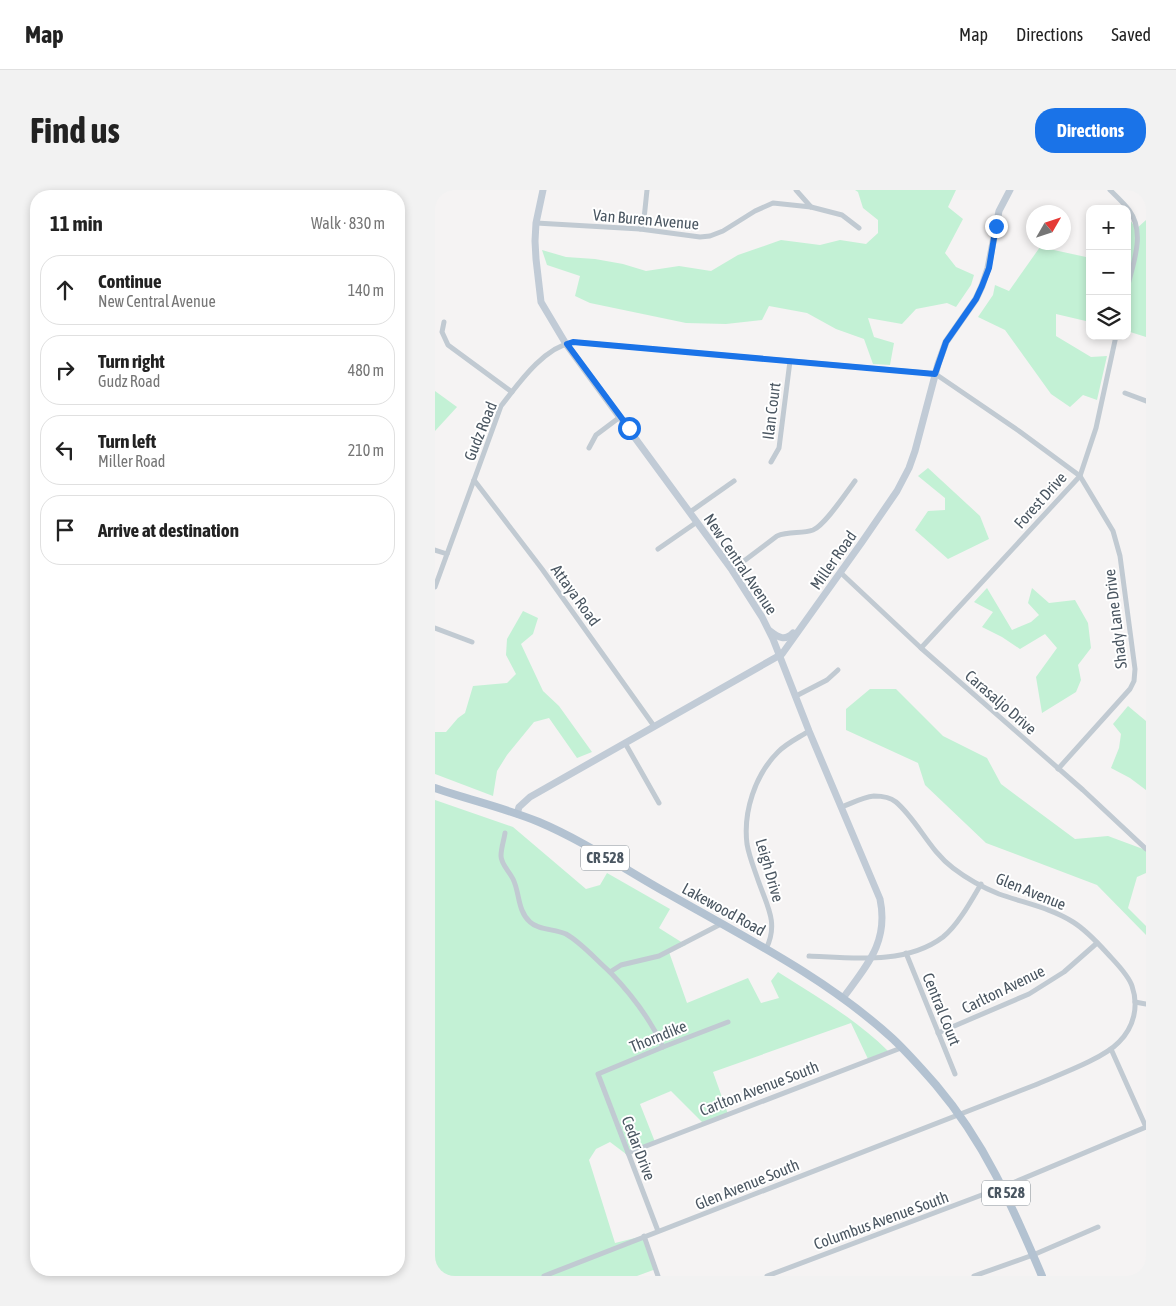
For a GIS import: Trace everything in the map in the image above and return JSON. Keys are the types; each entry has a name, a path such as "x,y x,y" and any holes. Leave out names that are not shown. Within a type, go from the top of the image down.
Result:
{"main road":[{"name":"Lakewood Road","path":"435,788 517,814 574,838 617,865 767,949 843,998 892,1038 936,1086 959,1115"},
{"name":"CR 528","path":"959,1115 983,1150 1003,1188 1042,1276"}],"street":[{"name":"New Central Avenue","path":"543,190 536,223 536,260 541,302 567,344 746,590 768,629 780,656 809,731 872,877 883,912 883,926 872,958 843,998"},
{"path":"640,229 644,219 647,190"},
{"path":"796,190 811,207"},
{"name":"Miller Road","path":"517,814 519,807 530,797 780,656 841,573 897,491 909,468 935,374 946,342 976,299 982,286 989,268 999,212 1010,190"},
{"path":"1110,190 1128,209 1138,228 1139,240 1131,273"},
{"name":"Van Buren Avenue","path":"536,223 640,229 700,237 710,236 723,231 755,210 773,203 811,207 842,215 859,228"},
{"path":"444,322 442,332 448,345 512,392"},
{"name":"Forest Drive","path":"921,648 1080,476 1096,428 1115,340"},
{"path":"567,344 573,342 935,374"},
{"name":"Gudz Road","path":"435,587 501,406 517,384 535,367 557,347 567,344"},
{"name":"Ilan Court","path":"771,462 779,448 790,362"},
{"name":"Shady Lane Drive","path":"935,374 1019,431 1080,476 1105,516 1116,539 1135,669 1134,681 1130,689 1058,768"},
{"path":"1125,392 1146,400"},
{"path":"589,448 596,434 620,417"},
{"name":"Attaya Road","path":"474,480 543,569 654,726"},
{"path":"690,512 735,481"},
{"path":"733,570 777,536 783,533 808,531 819,526 855,481"},
{"path":"658,549 697,522"},
{"path":"435,550 447,554"},
{"name":"Carasaljo Drive","path":"841,573 921,648 1058,768 1146,849"},
{"path":"768,629 778,637 788,638 805,622"},
{"path":"435,628 472,642"},
{"path":"796,696 827,680 838,670"},
{"name":"Leigh Drive","path":"767,949 773,928 747,844 749,808 756,784 771,760 788,744 809,731"},
{"path":"625,743 659,803"},
{"name":"Glen Avenue","path":"842,807 875,796 887,797 895,801 942,858 954,868 998,893 1039,906 1073,922 1097,943 1119,967 1132,985 1135,1009 1131,1025 1119,1043 1079,1066 959,1115"},
{"path":"505,833 501,848 502,862 514,882 521,909 526,918 533,924 554,930 577,941 610,972 628,990 654,1028 663,1047"},
{"path":"809,956 872,958 906,953 921,948 945,935 967,907 981,884"},
{"path":"610,972 621,965 659,956 721,924"},
{"name":"Carlton Avenue","path":"938,1032 980,1016 1036,990 1064,972 1097,943"},
{"name":"Central Court","path":"906,953 955,1074"},
{"path":"1135,1002 1146,1004"},
{"name":"Thorndike","path":"598,1074 728,1022"},
{"name":"Carlton Avenue South","path":"627,1153 901,1048"},
{"path":"1111,1049 1146,1127"},
{"name":"Cedar Drive","path":"598,1074 658,1232"},
{"name":"Glen Avenue South","path":"544,1276 959,1115"},
{"name":"Columbus Avenue South","path":"767,1276 1003,1188 1146,1127"},
{"path":"974,1276 1033,1255 1098,1227"},
{"path":"644,1236 658,1276"}],"green space":[{"path":"855,190 956,190 948,207 963,219 945,253 956,267 974,275 971,285 956,307 947,303 916,309 902,324 868,318 874,337 894,343 890,365 873,364 864,339 836,329 807,313 769,306 762,320 726,324 686,323 590,303 575,296 580,276 547,265 542,250 566,257 595,259 623,264 646,271 679,266 711,271 738,255 781,240 820,245 840,240 866,244 878,233 878,220 863,208 858,192"},
{"path":"1146,220 1146,337 1131,332 1131,221 1136,229"},
{"path":"1038,250 1054,250 1086,257 1086,321 1056,314 1056,336 1091,357 1107,356 1097,400 1083,395 1070,407 1051,394 1005,330 978,317 993,295 995,285 1009,291"},
{"path":"435,391 457,407 435,431"},
{"path":"928,468 980,516 989,539 948,559 915,530 928,511 945,510 945,498 918,476"},
{"path":"987,588 1012,630 1031,622 1039,615 1028,603 1032,588 1049,603 1075,600 1088,623 1091,648 1078,665 1081,680 1076,692 1042,713 1036,677 1057,648 1045,634 1020,649 982,627 993,612 974,602"},
{"path":"523,611 538,618 533,634 521,644 543,691 559,706 592,752 577,758 549,718 534,722 507,755 497,771 493,796 435,774 435,732 446,732 465,713 473,686 507,683 516,674 506,655 507,639"},
{"path":"870,689 896,689 943,736 987,758 1001,784 1075,839 1108,836 1146,851 1146,873 1137,877 1128,908 1146,926 1146,935 1097,885 986,843 925,785 918,763 846,730 846,709"},
{"path":"1128,706 1146,721 1146,790 1130,778 1111,768 1119,748 1121,734 1113,724"},
{"path":"435,800 513,827 586,889 600,885 607,873 670,909 659,928 686,945 669,952 687,1003 748,978 761,1003 779,998 771,981 778,972 849,1018 888,1051 868,1059 851,1023 713,1072 728,1114 703,1123 671,1091 640,1104 655,1142 626,1154 610,1142 596,1149 589,1160 615,1243 643,1236 656,1269 637,1276 435,1276"}],"route":[{"path":"629,428 567,344 573,342 635,349 935,374 946,342 976,299 982,286 989,268 996,226"}]}
